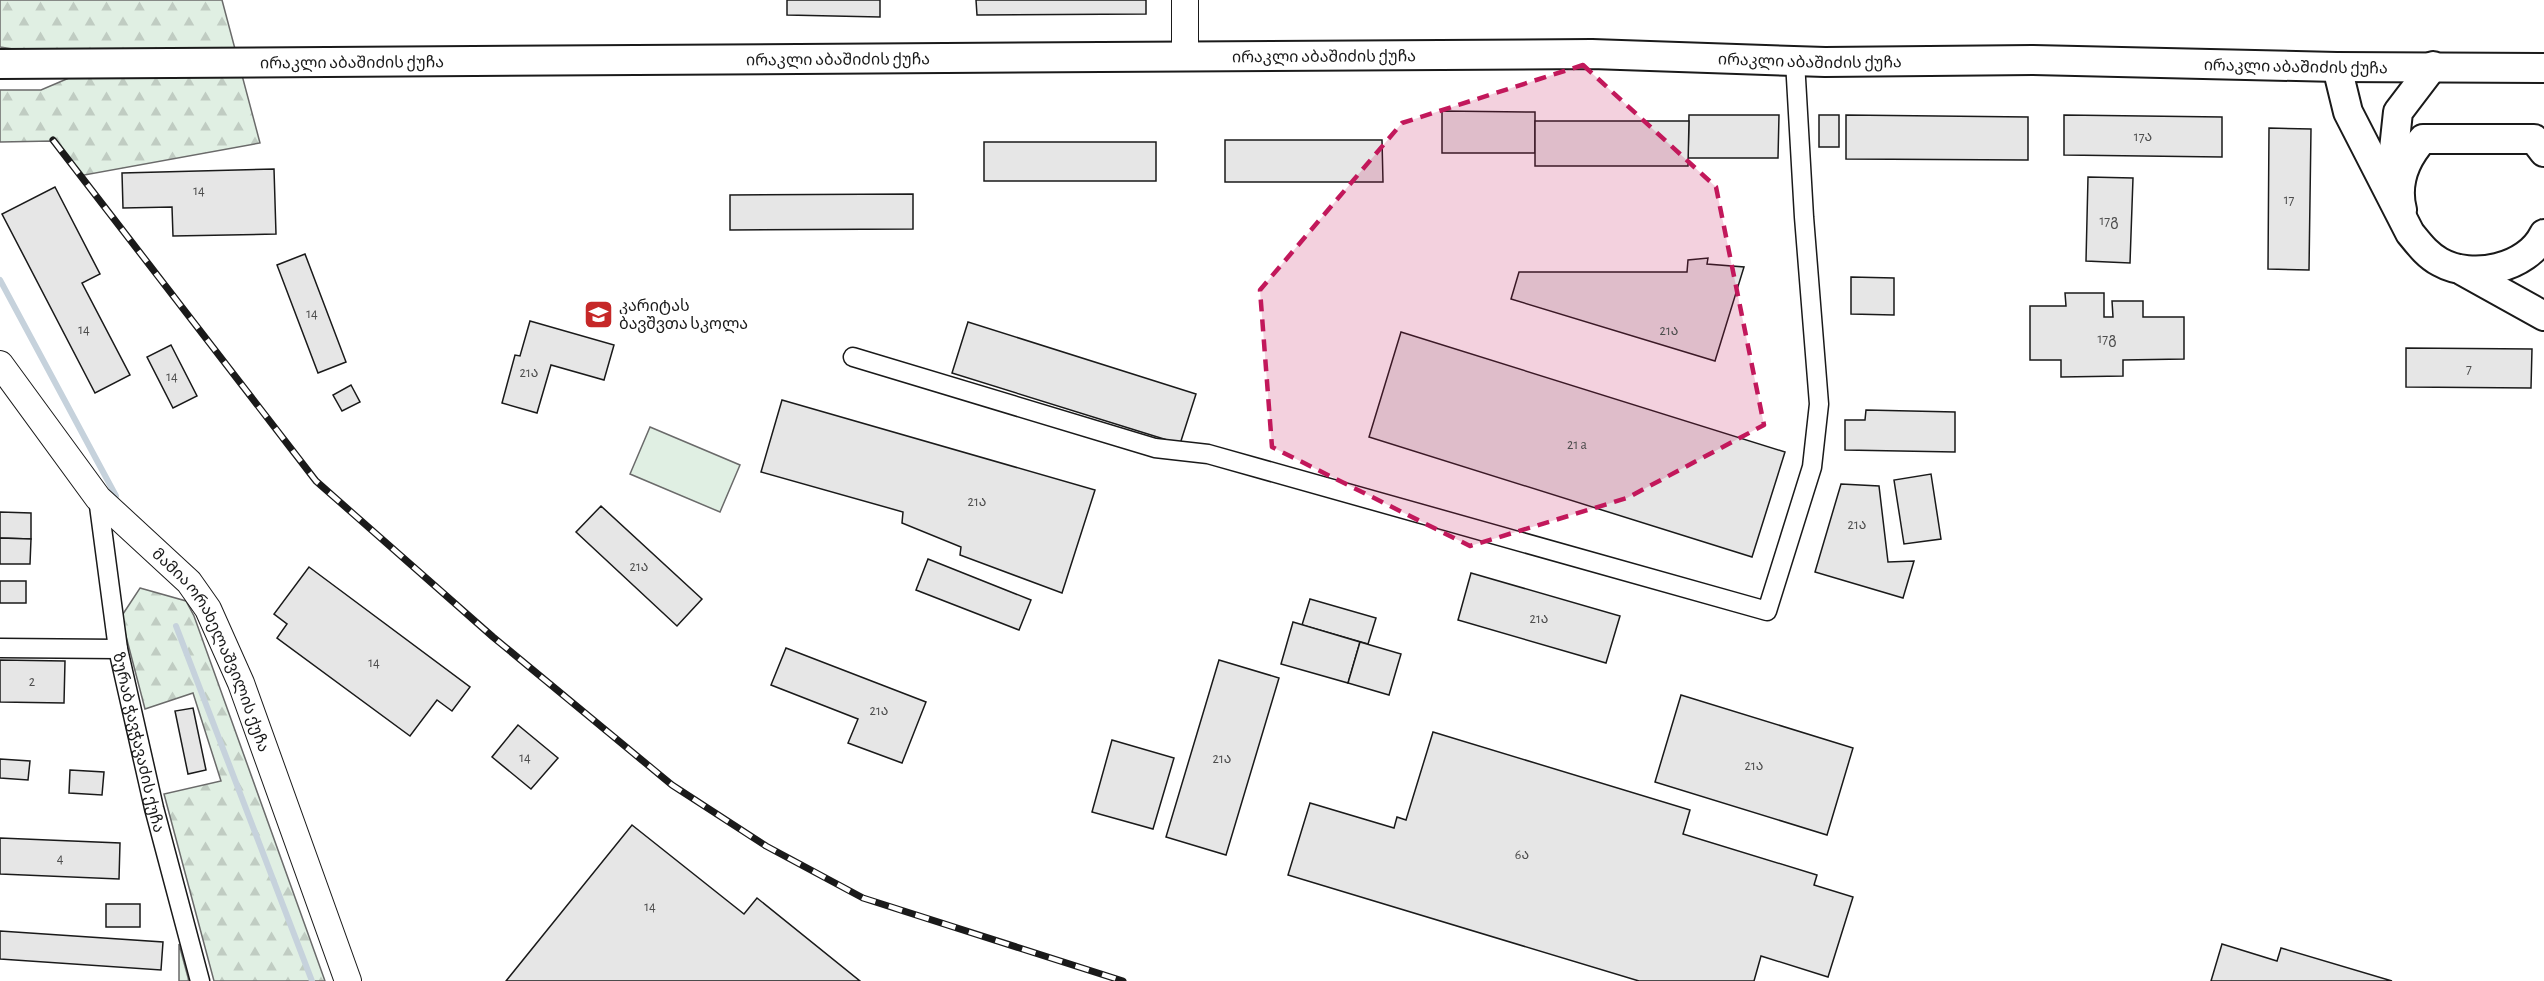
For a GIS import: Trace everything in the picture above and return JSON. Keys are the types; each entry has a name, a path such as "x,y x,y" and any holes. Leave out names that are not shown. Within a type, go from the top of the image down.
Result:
{"main road":[{"name":"ირაკლი აბაშიძის ქუჩა","path":"0,64 1592,54 1795,61 2032,60 2337,67 2544,68"},
{"path":"2390,191 2398,112 2433,66"},
{"path":"2337,67 2348,112 2405,224 2423,250 2441,262 2462,270 2544,316"},
{"path":"2405,224 2399,200 2401,176 2409,154 2423,138 2534,139 2544,152"},
{"path":"2462,270 2492,270 2520,260 2544,234"}],"street":[{"path":"1185,0 1185,56"},
{"path":"853,357 1155,448 1208,454 1767,611 1812,467 1820,404 1804,217 1795,61"},
{"name":"მამია ორახელაშვილის ქუჩა","path":"0,364 98,498 189,582 208,609 241,683 348,981"},
{"name":"ზურაბ ჭავჭავაძის ქუჩა","path":"98,498 118,649 154,808 200,981"},
{"path":"0,648 118,649"}],"highlighted area":[{"path":"1583,65 1716,187 1764,425 1627,498 1470,546 1272,447 1260,290 1402,123"}],"green space":[{"path":"0,0 222,0 260,143 79,176 53,141 0,142 0,90 41,90 104,63 0,47"},
{"path":"650,427 740,465 720,512 630,474"},
{"path":"140,588 186,601 194,616 325,981 214,981 164,794 221,781 193,693 145,709 121,617"},
{"path":"179,944 189,981 179,981"}],"building":[{"path":"787,0 880,0 880,17 787,15"},
{"path":"976,0 1146,0 1146,14 977,15"},
{"path":"1442,111 1535,112 1535,153 1442,153"},
{"path":"1689,115 1779,115 1778,158 1688,158"},
{"path":"1819,115 1839,115 1839,147 1819,147"},
{"path":"1846,115 2028,117 2028,160 1846,159"},
{"path":"2064,115 2222,117 2222,157 2064,155"},
{"path":"1535,121 1689,121 1688,166 1535,166"},
{"path":"2269,128 2311,129 2309,270 2268,269"},
{"path":"1225,140 1382,140 1383,182 1225,182"},
{"path":"984,142 1156,142 1156,181 984,181"},
{"path":"274,169 276,234 173,236 172,207 123,208 122,173"},
{"path":"2088,177 2133,178 2130,263 2086,261"},
{"path":"55,187 100,274 82,283 130,375 95,393 2,214"},
{"path":"913,194 913,229 730,230 730,195"},
{"path":"305,254 346,362 318,373 277,265"},
{"path":"1708,258 1707,264 1744,267 1715,361 1511,299 1519,272 1687,272 1688,260"},
{"path":"1851,277 1894,278 1894,315 1851,314"},
{"path":"2065,293 2104,293 2104,317 2113,317 2112,301 2143,301 2143,317 2184,317 2184,359 2123,360 2123,376 2061,377 2061,360 2030,360 2030,306 2066,306"},
{"path":"530,321 614,345 604,380 551,365 537,413 502,403 515,355 520,356"},
{"path":"968,322 1196,394 1180,444 952,373"},
{"path":"1401,332 1785,452 1752,557 1369,437"},
{"path":"171,345 197,396 173,408 147,357"},
{"path":"2406,348 2532,349 2531,388 2406,387"},
{"path":"351,385 360,402 342,411 333,395"},
{"path":"782,400 1095,490 1062,593 960,555 961,547 902,523 903,512 761,472"},
{"path":"1866,410 1955,412 1955,452 1845,450 1845,420 1865,420"},
{"path":"1931,474 1941,539 1904,544 1894,480"},
{"path":"1841,484 1879,486 1888,562 1914,561 1903,598 1815,572"},
{"path":"601,506 702,599 677,626 576,532"},
{"path":"0,512 31,513 31,539 0,538"},
{"path":"0,538 31,539 30,564 0,564"},
{"path":"928,559 1031,600 1019,630 916,590"},
{"path":"309,567 470,687 452,711 437,700 410,736 277,638 287,624 274,614"},
{"path":"1471,573 1620,616 1606,663 1458,620"},
{"path":"0,581 26,581 26,603 0,603"},
{"path":"1310,599 1376,618 1368,644 1302,625"},
{"path":"1293,622 1360,642 1348,683 1281,664"},
{"path":"1360,642 1401,654 1389,695 1348,683"},
{"path":"786,648 926,702 902,763 848,743 858,719 771,685"},
{"path":"0,660 65,661 64,703 0,702"},
{"path":"1219,660 1279,678 1226,855 1166,837"},
{"path":"1681,695 1853,748 1827,835 1655,782"},
{"path":"193,708 206,770 188,774 175,711"},
{"path":"518,725 558,758 531,789 492,757"},
{"path":"1433,732 1690,810 1683,834 1817,875 1814,885 1853,897 1828,977 1761,956 1754,981 1639,981 1288,875 1310,803 1394,828 1397,817 1406,820"},
{"path":"1112,740 1174,758 1153,829 1092,812"},
{"path":"0,759 30,761 28,780 0,778"},
{"path":"70,770 104,772 102,795 69,793"},
{"path":"632,825 744,914 757,898 860,981 506,981"},
{"path":"0,838 120,843 119,879 0,874"},
{"path":"106,904 140,904 140,927 106,927"},
{"path":"0,931 163,942 161,970 0,959"},
{"path":"2222,944 2277,961 2281,948 2392,981 2211,981"}],"waterway":[{"path":"0,280 116,496"},
{"path":"176,626 312,981"}],"railway":[{"path":"53,140 316,481 493,637 672,785 766,846 863,898 1123,981"}],"place":[{"name":"კარიტას ბავშვთა სკოლა","path":"598,314"}]}
